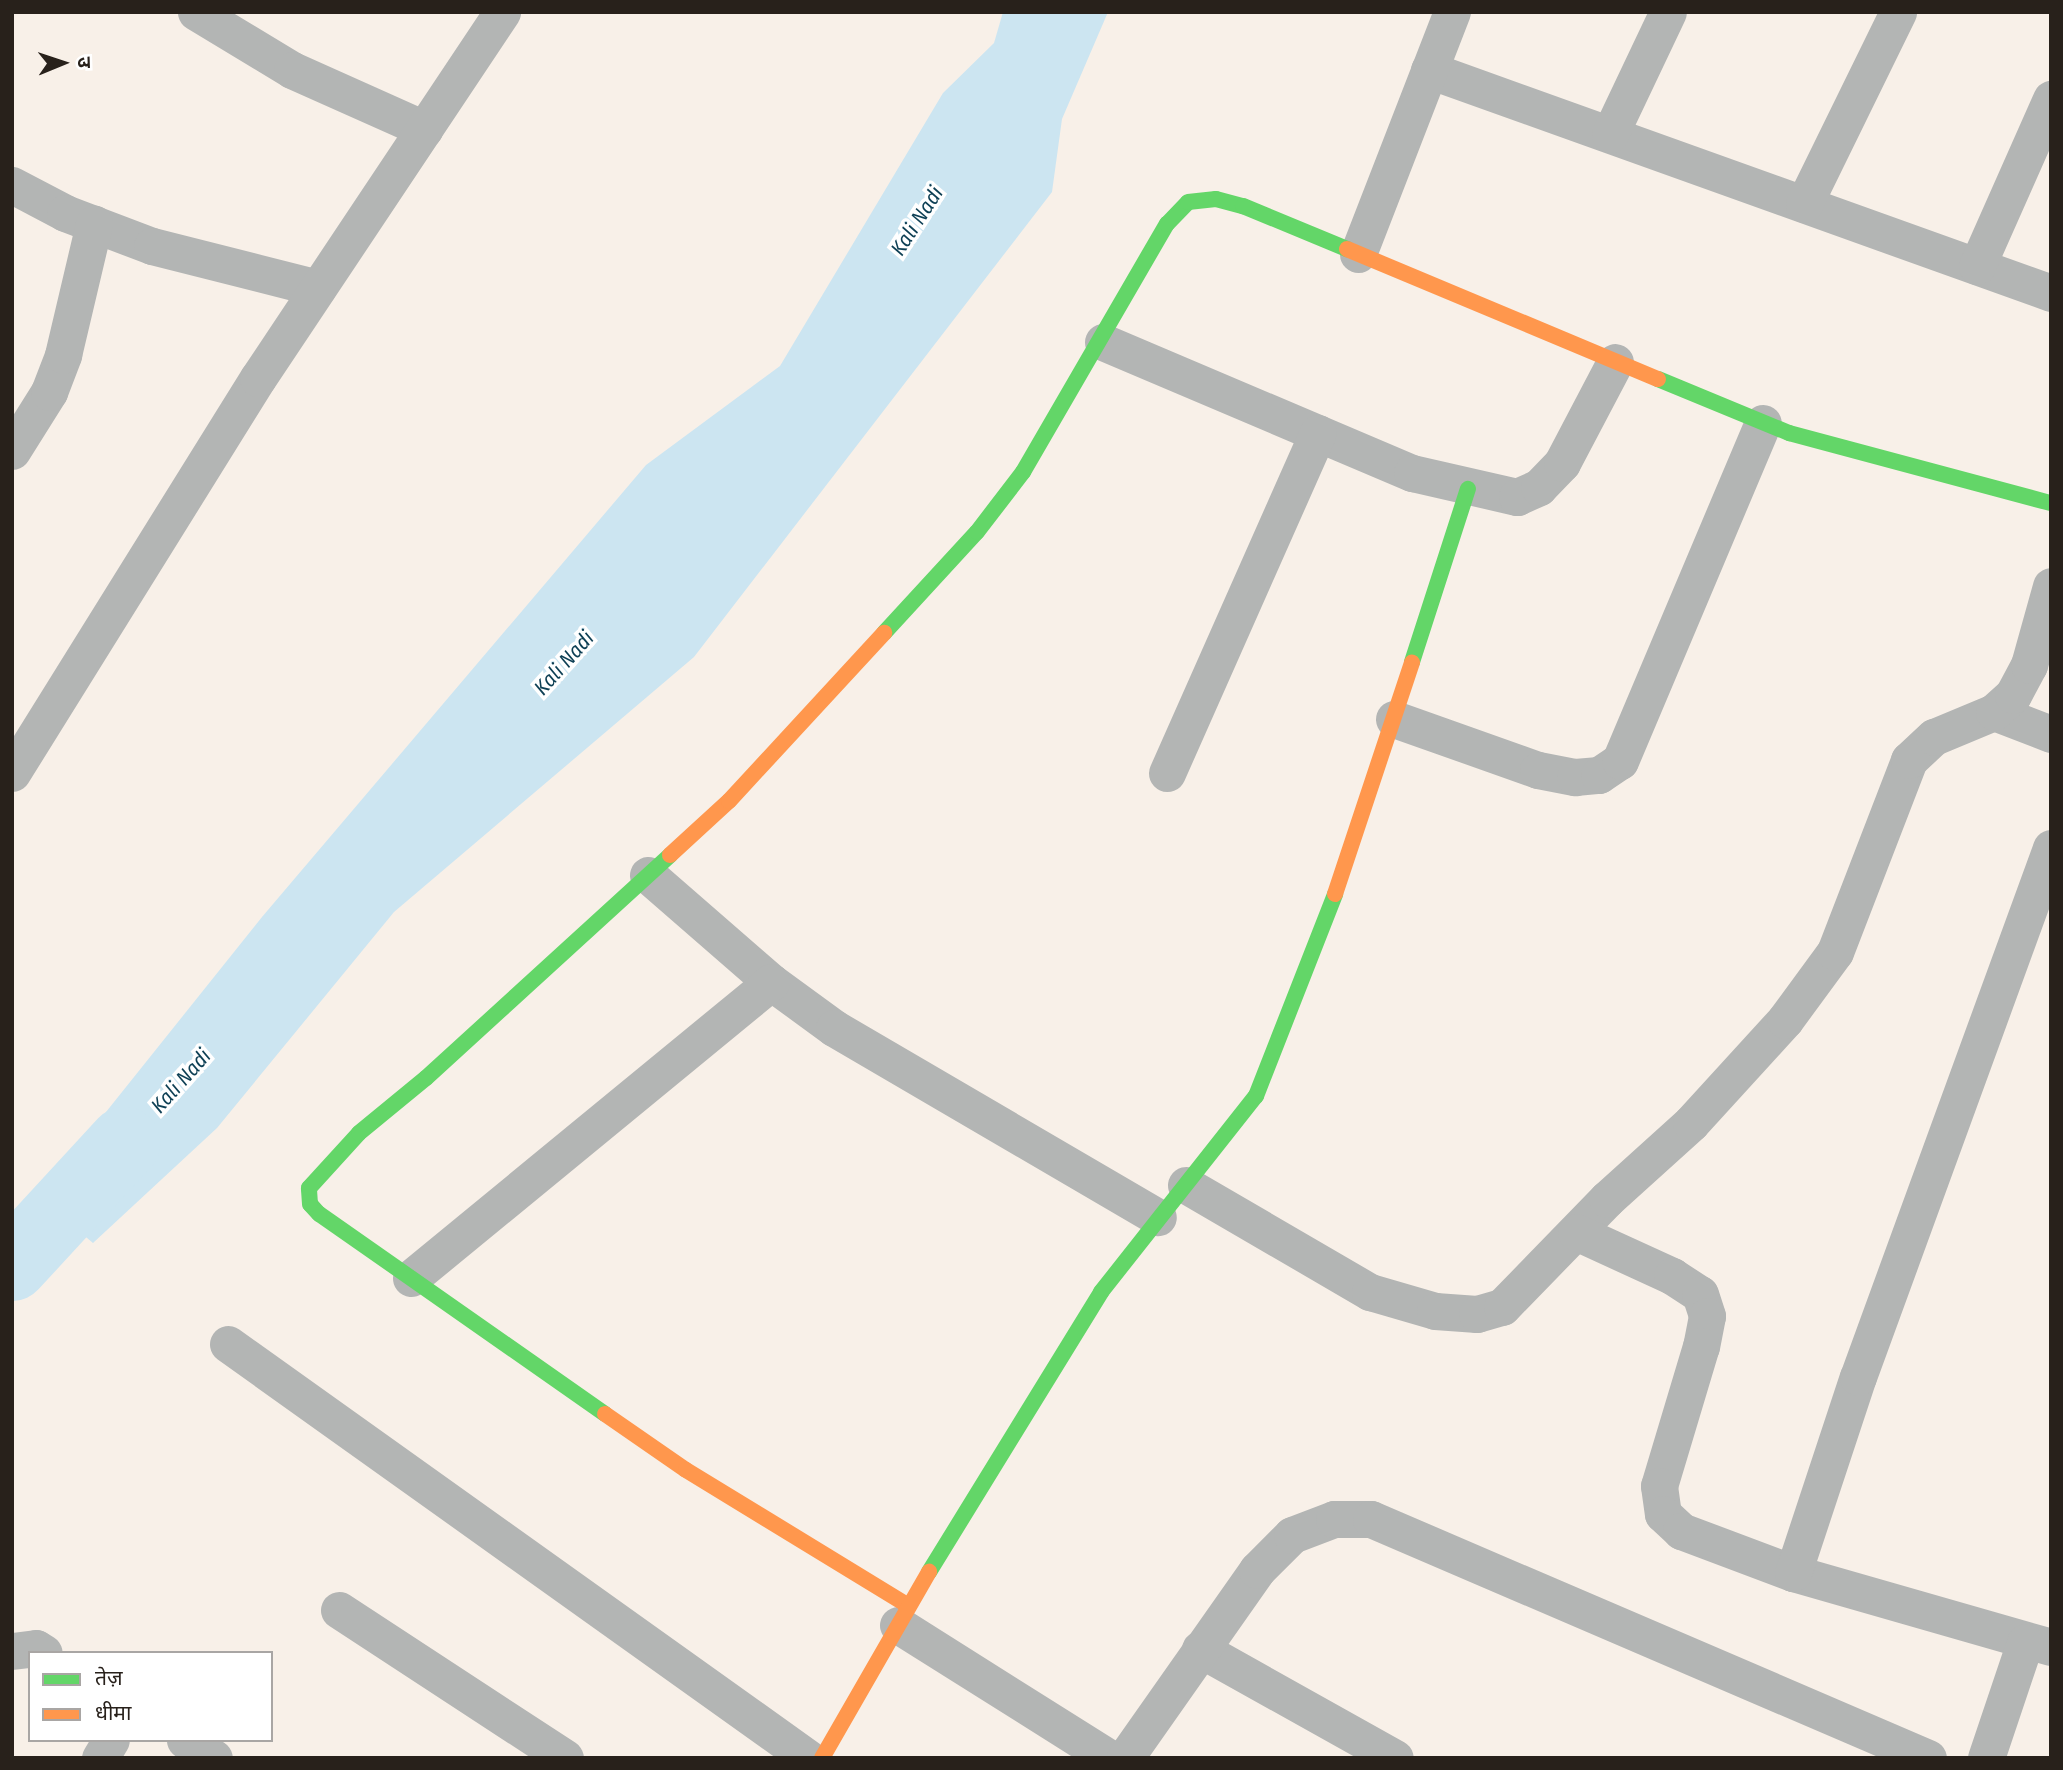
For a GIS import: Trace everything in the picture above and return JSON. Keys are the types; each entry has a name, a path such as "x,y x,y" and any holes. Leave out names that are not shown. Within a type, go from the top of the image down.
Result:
{"street":[{"path":"197,12 292,70 424,129"},
{"path":"12,773 318,288 502,12"},
{"path":"1357,254 1452,12"},
{"path":"1610,134 1668,12"},
{"path":"1804,204 1898,12"},
{"path":"1429,70 2051,293"},
{"path":"1977,266 2051,99"},
{"path":"12,185 94,224 152,246 318,288"},
{"path":"1109,1758 319,1214 310,1204 310,1188 324,1167 729,801 977,532 1023,472 1102,342 1167,224 1188,202 1216,199 1243,206 1763,423 1884,461 2051,503"},
{"path":"12,451 49,392 63,355 94,224"},
{"path":"1102,342 1412,473 1468,489 1517,497 1539,487 1562,463 1615,362"},
{"path":"1394,719 1538,770 1575,777 1599,775 1620,761 1763,423"},
{"path":"1167,774 1318,433"},
{"path":"822,1758 904,1616 1101,1292 1158,1217 1250,1105 1284,1034 1394,719 1468,489"},
{"path":"1186,1185 1370,1292 1435,1311 1477,1314 1502,1307 1576,1232 1691,1123 1785,1020 1835,952 1909,760 1934,737 1994,712 2013,695 2029,665 2051,586"},
{"path":"1994,712 2051,734"},
{"path":"1793,1573 1858,1377 2051,848"},
{"path":"648,875 771,982 834,1028 1158,1217"},
{"path":"411,1278 771,982"},
{"path":"1576,1232 1672,1276 1700,1294 1707,1316 1667,1449 1659,1486 1663,1514 1681,1531 1793,1573 2038,1645 1986,1758"},
{"path":"228,1344 808,1758"},
{"path":"1125,1758 1256,1570 1292,1535 1334,1519 1371,1519 1928,1758"},
{"path":"340,1610 565,1758"},
{"path":"12,1651 36,1648 41,1651"},
{"path":"1200,1649 1395,1758"},
{"path":"100,1758 110,1742"},
{"path":"188,1742 214,1758"}],"water":[{"path":"1003,12 1108,12 1062,119 1052,192 694,657 394,912 217,1128 93,1243 38,1197 262,917 646,465 780,366 943,93 994,43"}],"waterway":[{"name":"Kali Nadi","path":"12,1265 124,1143"}],"traffic: fast":[{"path":"884,633 977,532 1023,472 1167,224 1188,202 1216,199 1243,206 1347,249"},
{"path":"1658,379 1789,433 2051,503"},
{"path":"1412,662 1468,489"},
{"path":"605,1414 319,1214 310,1204 309,1188 359,1133 426,1078 670,855"},
{"path":"929,1572 1101,1292 1256,1096 1335,894"}],"traffic: slow":[{"path":"1347,249 1658,379"},
{"path":"670,855 729,801 884,633"},
{"path":"1335,894 1412,662"},
{"path":"605,1414 686,1470 909,1606"},
{"path":"822,1758 929,1572"}]}
